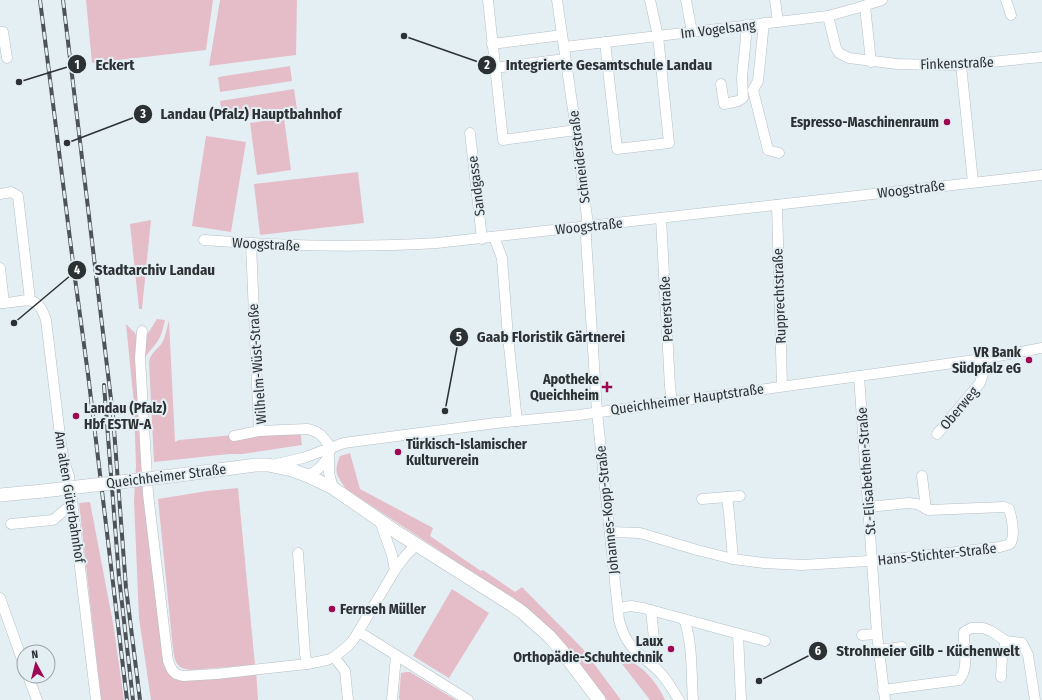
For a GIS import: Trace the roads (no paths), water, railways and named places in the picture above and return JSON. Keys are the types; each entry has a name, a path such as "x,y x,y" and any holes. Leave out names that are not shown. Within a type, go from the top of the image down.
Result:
{"main road":[{"name":"Queichheimer Straße","path":"1,496 256,465 280,467 308,476 333,488 380,521 509,603 536,624 562,651 599,700"}],"street":[{"path":"488,0 503,140 576,130"},
{"name":"Schneiderstraße","path":"557,0 587,217 586,226 597,412"},
{"path":"605,42 617,149 669,143 658,36 650,0"},
{"path":"686,0 692,32"},
{"path":"775,0 778,22"},
{"name":"Im Vogelsang","path":"564,47 828,16 859,5 882,0"},
{"path":"1006,0 1011,15"},
{"path":"859,5 871,62"},
{"name":"Finkenstraße","path":"828,16 833,40 839,53 849,58 871,62 915,65 961,65 1042,57"},
{"path":"764,23 758,81 753,90 768,150 779,153"},
{"path":"721,84 724,104 738,101 743,98 742,77 746,26"},
{"path":"0,32 3,32 7,58"},
{"path":"492,44 562,35"},
{"path":"495,68 566,59"},
{"path":"961,65 973,182"},
{"name":"Sandgasse","path":"470,133 482,239"},
{"name":"Woogstraße","path":"204,240 251,244 340,247 431,244 1042,174"},
{"path":"0,194 11,192 18,196 30,300 2,303 0,268"},
{"name":"Rupprechtstraße","path":"777,205 782,386"},
{"name":"Peterstraße","path":"661,218 672,401"},
{"path":"494,237 502,258 517,421"},
{"name":"Wilhelm-Wüst-Straße","path":"251,244 259,431 300,429 313,430 321,434 330,453"},
{"name":"Am alten Güterbahnhof","path":"30,300 38,304 46,320 61,444 64,461 69,476 96,700"},
{"path":"142,331 140,358 148,494 170,666 176,674 183,676 256,670 307,664 334,657 348,646 359,632 394,570 417,544"},
{"name":"Queichheimer Hauptstraße","path":"308,476 318,470 330,453 344,443 517,421 561,417 859,376 1042,348"},
{"name":"Oberweg","path":"937,434 980,383 983,374 982,358"},
{"name":"St.-Elisabethen-Straße","path":"859,376 877,636 884,695"},
{"name":"Johannes-Kopp-Straße","path":"597,412 621,628 630,646 662,675 676,697"},
{"path":"234,436 259,431"},
{"path":"330,453 329,473 333,488"},
{"name":"Queichheimer Hauptstraße","path":"268,465 303,458 314,454 330,453"},
{"path":"308,476 314,454"},
{"path":"922,476 926,509"},
{"path":"702,499 740,496"},
{"path":"726,497 733,559"},
{"name":"Hans-Stichter-Straße","path":"610,532 640,533 733,559 776,564 808,565 872,561 1000,547 1010,544 1013,538 1009,509 1004,507 941,510 926,509 917,504 909,503 868,507"},
{"path":"11,524 53,520 72,504"},
{"path":"380,521 392,555 394,570"},
{"path":"298,554 307,664"},
{"path":"0,598 16,644"},
{"path":"618,608 631,606 651,610 765,641"},
{"path":"651,610 654,639"},
{"path":"684,619 688,629 693,700"},
{"path":"884,695 959,680 964,674 966,663 964,632 971,628 983,628 1006,641 1022,643 1028,655 1035,700"},
{"path":"359,632 468,700"},
{"path":"738,634 741,700"},
{"path":"862,635 877,636"},
{"path":"1001,678 1002,657 1006,641"},
{"path":"879,650 902,647"},
{"path":"392,700 396,656"},
{"path":"334,657 345,671 348,700"},
{"path":"31,684 37,700"}],"railway":[{"path":"40,0 88,374 127,700"},
{"path":"63,0 113,416 126,588 140,700"},
{"path":"104,385 119,577 133,700"}],"place":[{"name":"Integrierte Gesamtschule Landau","path":"404,36"},
{"name":"Eckert","path":"19,82"},
{"name":"Espresso-Maschinenraum","path":"947,122"},
{"name":"Landau (Pfalz) Hauptbahnhof","path":"67,143"},
{"name":"Stadtarchiv Landau","path":"14,323"},
{"name":"VR Bank Südpfalz eG","path":"1029,360"},
{"name":"Apotheke Queichheim","path":"607,387"},
{"name":"Gaab Floristik Gärtnerei","path":"445,411"},
{"name":"Landau (Pfalz) Hbf ESTW-A","path":"76,416"},
{"name":"Türkisch-Islamischer Kulturverein","path":"398,452"},
{"name":"Fernseh Müller","path":"332,609"},
{"name":"Laux Orthopädie-Schuhtechnik","path":"671,649"},
{"name":"Strohmeier Gilb - Küchenwelt","path":"759,681"}]}
